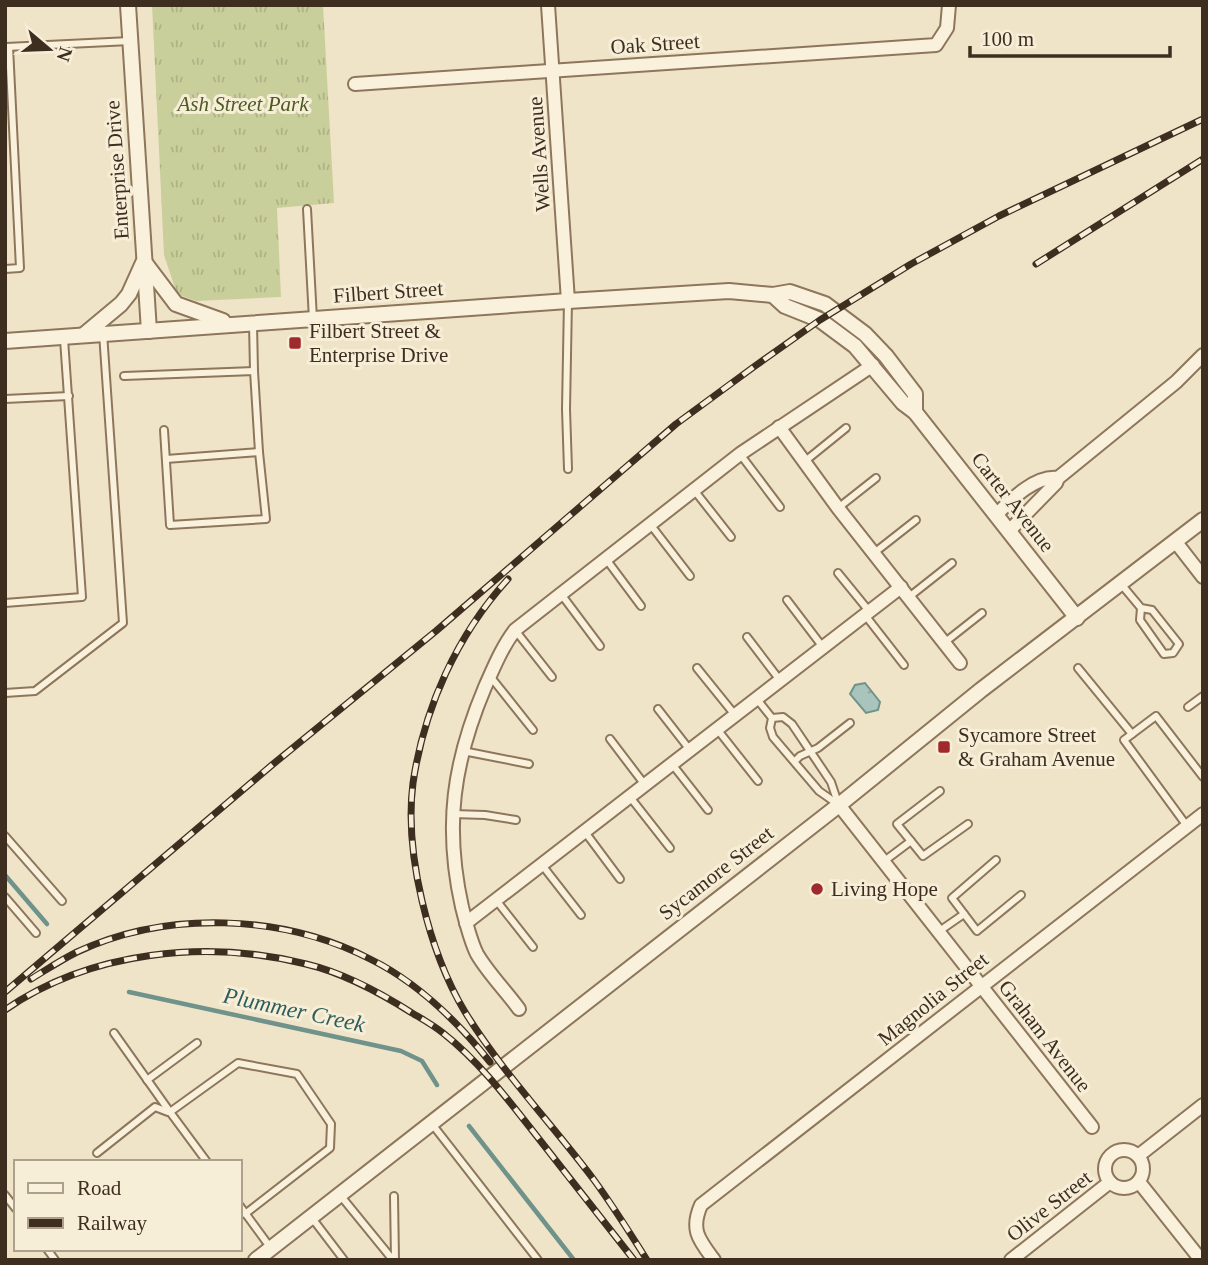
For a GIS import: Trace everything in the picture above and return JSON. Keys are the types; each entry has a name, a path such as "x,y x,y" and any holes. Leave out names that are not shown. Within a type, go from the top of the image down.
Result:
{"street":[{"name":"Enterprise Drive","path":"128,5 149,331"},
{"name":"Wells Avenue","path":"548,5 568,301"},
{"name":"Oak Street","path":"355,84 936,45 947,28 949,5"},
{"path":"144,261 164,292 176,304 231,324"},
{"path":"85,334 121,304 129,294 144,261"},
{"name":"Filbert Street","path":"5,341 729,291 773,295 790,292 835,310"},
{"name":"Filbert Street","path":"773,295 785,306 820,320"},
{"name":"Carter Avenue","path":"835,310 865,334 886,356 915,394 915,412"},
{"name":"Carter Avenue","path":"820,320 855,346 903,403 915,412 1077,618"},
{"path":"1009,531 1058,478 1176,382 1203,355"},
{"path":"519,1009 477,953 466,923 454,855 453,814 456,782 468,728 501,652 515,630 740,454 873,365"},
{"path":"779,428 960,663"},
{"path":"996,515 1025,488 1049,477 1058,478"},
{"name":"Sycamore Street","path":"256,1260 981,690 1203,520"},
{"path":"1175,541 1203,577"},
{"path":"466,923 822,646 867,613 905,592"},
{"name":"Graham Avenue","path":"839,804 1092,1127"},
{"name":"Magnolia Street","path":"715,1260 699,1241 695,1220 701,1205 1203,814"},
{"path":"1201,1260 1139,1182 1143,1167 1138,1156 1203,1105"},
{"name":"Olive Street","path":"1138,1156 1125,1150 1112,1154 1105,1165 1105,1172 1110,1182 1124,1188 1139,1182"},
{"name":"Olive Street","path":"1011,1260 1110,1182"}],"lane":[{"path":"5,269 20,268 7,47 130,41"},
{"path":"307,209 313,318"},
{"path":"568,301 568,469"},
{"path":"164,430 170,526 266,519 259,452 253,323"},
{"path":"5,693 35,691 123,623 103,333"},
{"path":"5,603 82,597 64,337"},
{"path":"124,376 254,371"},
{"path":"5,399 69,396"},
{"path":"804,462 846,428"},
{"path":"166,459 259,452"},
{"path":"740,454 780,506"},
{"path":"838,508 876,478"},
{"path":"694,490 731,537"},
{"path":"874,553 916,520"},
{"path":"650,524 690,576"},
{"path":"606,559 641,606"},
{"path":"905,592 952,563"},
{"path":"838,573 904,665"},
{"path":"1121,584 1141,608 1152,610 1179,644 1173,653 1164,654 1140,620 1141,608"},
{"path":"561,594 600,646"},
{"path":"787,600 822,646"},
{"path":"944,643 982,613"},
{"path":"515,630 552,677"},
{"path":"747,637 779,679"},
{"path":"697,668 735,715"},
{"path":"1078,668 1132,734"},
{"path":"490,677 533,730"},
{"path":"1188,707 1203,696"},
{"path":"756,698 772,718"},
{"path":"658,709 690,750"},
{"path":"1187,826 1124,740 1156,716 1203,777"},
{"path":"772,718 783,717 792,724 831,782 839,804"},
{"path":"772,718 770,727 773,737 819,790 839,804"},
{"path":"795,761 850,723"},
{"path":"717,729 758,780"},
{"path":"610,739 645,785"},
{"path":"463,751 529,764"},
{"path":"672,764 708,810"},
{"path":"940,791 897,824 923,856 968,824"},
{"path":"630,797 670,848"},
{"path":"453,814 516,820"},
{"path":"585,832 620,878"},
{"path":"5,836 62,901"},
{"path":"883,862 911,841"},
{"path":"996,860 952,898 977,930 1021,895"},
{"path":"542,865 581,915"},
{"path":"5,897 36,933"},
{"path":"496,900 533,947"},
{"path":"938,932 964,914"},
{"path":"114,1033 206,1160"},
{"path":"147,1080 197,1043"},
{"path":"170,1112 238,1063 297,1074 331,1124 330,1148 245,1214"},
{"path":"97,1153 155,1107 170,1112"},
{"path":"432,1124 538,1260"},
{"path":"340,1195 394,1260"},
{"path":"394,1196 394,1260"},
{"path":"242,1209 271,1248"},
{"path":"311,1217 344,1260"}],"green space":[{"name":"Ash Street Park","path":"152,5 323,5 334,203 277,208 281,297 196,301 177,294 164,255"}],"water":[{"path":"865,683 880,702 878,710 866,713 850,694 855,685"}],"waterway":[{"name":"Plummer Creek","path":"5,875 47,924"},
{"name":"Plummer Creek","path":"129,992 401,1051 422,1061 437,1085"},
{"name":"Plummer Creek","path":"469,1126 574,1260"}],"railway":[{"path":"5,992 272,765 436,631 676,424 755,366 820,320 911,264 999,216 1203,119"},
{"path":"1036,264 1203,159"},
{"path":"508,579 458,648 434,700 425,727 413,783 411,810 412,840 422,901 440,961 465,1012 511,1077 594,1180 647,1260"},
{"path":"31,979 77,952 112,938 148,929 186,924 262,926 300,933 336,944 387,968 435,1004 490,1062"},
{"path":"5,1010 38,990 74,974 111,963 190,952 268,956 306,964 348,978 428,1022 470,1057 634,1260"}],"place":[{"name":"Filbert Street & Enterprise Drive","path":"295,343"},
{"name":"Sycamore Street & Graham Avenue","path":"944,747"},
{"name":"Living Hope","path":"817,889"}]}
